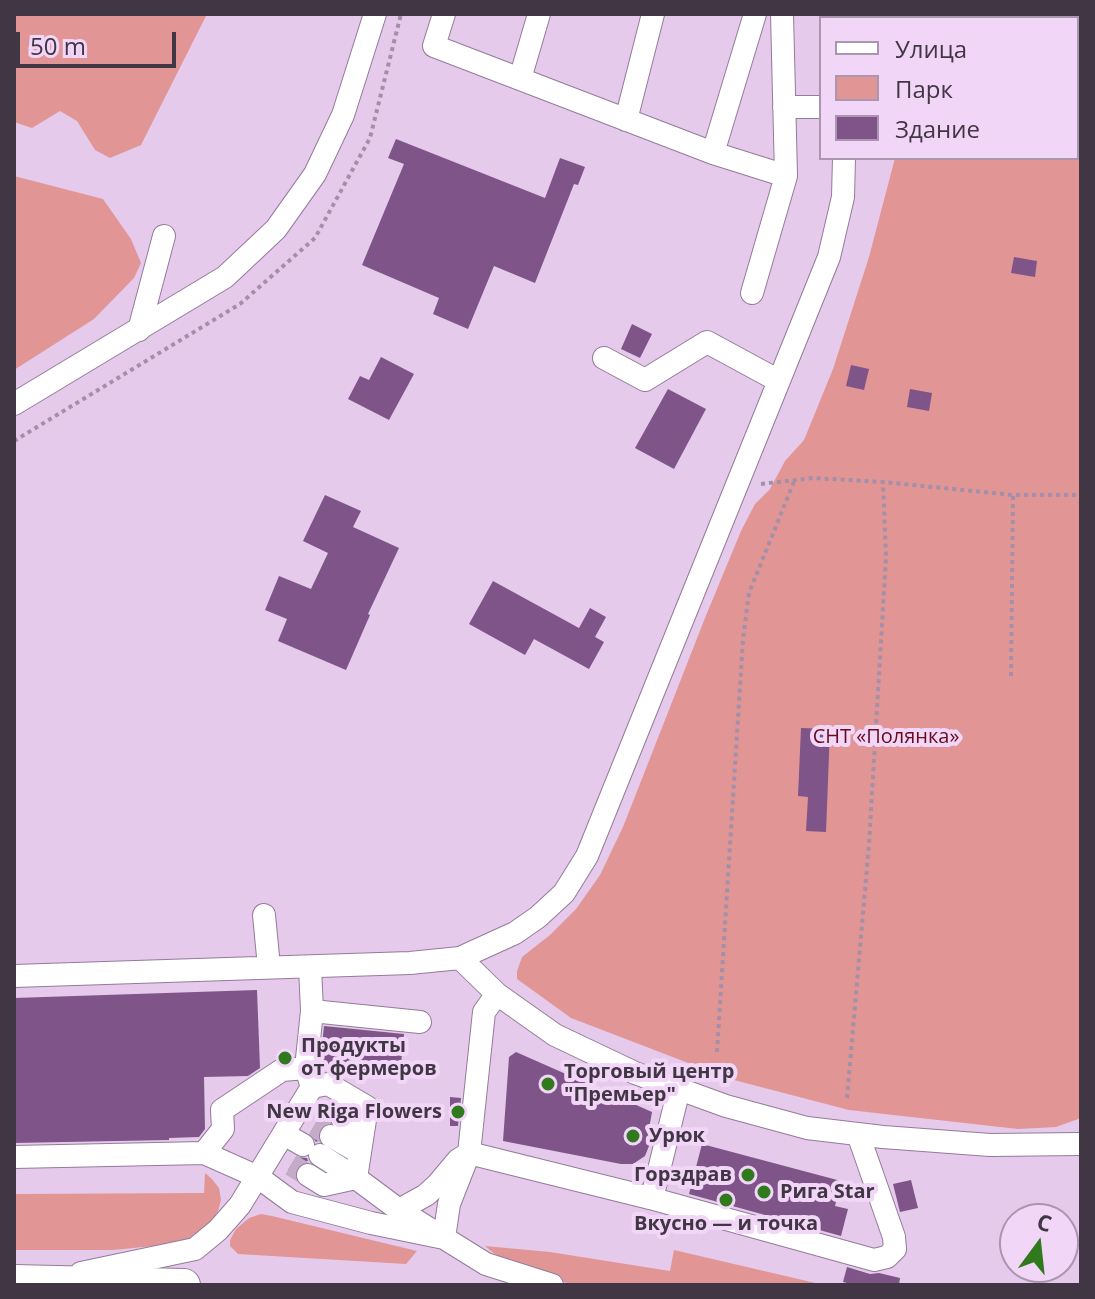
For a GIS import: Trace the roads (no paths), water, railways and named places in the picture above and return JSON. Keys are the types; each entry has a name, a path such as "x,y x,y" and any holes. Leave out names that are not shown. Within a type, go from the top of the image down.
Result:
{"highway":[{"path":"30,1280 184,1285"}],"street":[{"path":"14,404 225,277 276,229 315,174 343,115 375,14"},
{"path":"444,14 434,46 713,153 786,176"},
{"path":"520,79 539,14"},
{"path":"626,120 653,14"},
{"path":"713,153 755,14"},
{"path":"752,293 786,176 782,14"},
{"path":"784,107 819,107"},
{"path":"14,976 410,963 460,958 515,933 564,893 587,856 829,257 843,197 844,160"},
{"path":"139,330 164,236"},
{"path":"604,358 645,380 707,342 779,381"},
{"path":"264,915 269,967"},
{"path":"460,958 497,994 555,1035 635,1073 726,1106 807,1128 858,1134 990,1145 1081,1144"},
{"path":"310,967 313,1117"},
{"path":"444,1238 449,1204 469,1153 484,1012 497,994"},
{"path":"312,1011 420,1022"},
{"path":"204,1153 223,1129 222,1110 282,1070 356,1178 399,1210 486,1264 552,1285"},
{"path":"30,1280 195,1249 218,1230 240,1205 258,1177 290,1165 328,1084 367,1107 356,1178"},
{"path":"650,1198 679,1089"},
{"path":"313,1117 362,1142"},
{"path":"399,1210 426,1195 458,1160 469,1153 650,1198 874,1260 887,1257 895,1249 894,1237 858,1134"},
{"path":"14,1157 204,1153 258,1177 292,1202 444,1238"},
{"path":"290,1165 324,1185 356,1178"}],"tunnel":[{"path":"325,1108 342,1118"},
{"path":"314,1126 331,1136"},
{"path":"291,1165 308,1175"}],"place":[{"name":"Продукты от фермеров","path":"285,1058"},
{"name":"Торговый центр \"Премьер\"","path":"548,1084"},
{"name":"New Riga Flowers","path":"458,1112"},
{"name":"Урюк","path":"633,1136"},
{"name":"Горздрав","path":"748,1175"},
{"name":"Рига Star","path":"764,1192"},
{"name":"Вкусно — и точка","path":"726,1200"}],"park label":[{"name":"СНТ «Полянка»","path":"886,737"}]}
